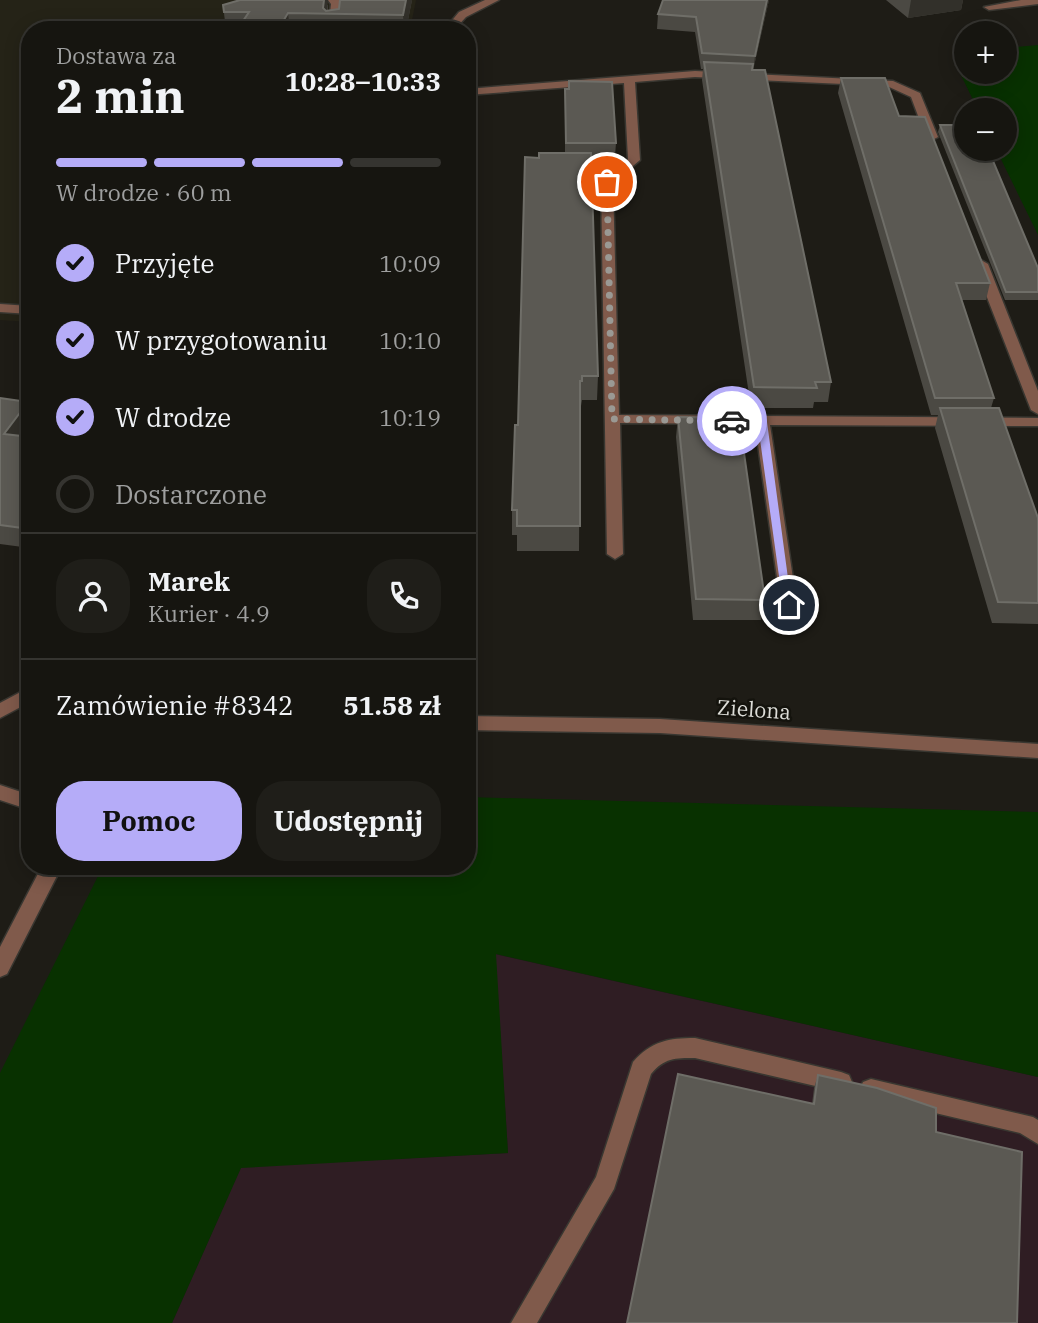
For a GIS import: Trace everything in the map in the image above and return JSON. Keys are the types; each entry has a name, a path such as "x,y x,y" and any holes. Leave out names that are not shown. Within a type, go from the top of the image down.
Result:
{"street":[{"path":"333,0 336,3 334,21"},
{"path":"455,21 470,9 494,0"},
{"path":"989,7 1038,1"},
{"path":"476,91 695,74 889,83 916,95 935,146"},
{"path":"615,554 607,182 634,160 629,81"},
{"path":"974,246 1038,410"},
{"path":"0,308 21,309"},
{"path":"612,419 1038,422"},
{"path":"762,422 789,605"},
{"path":"0,711 21,698"},
{"name":"Zielona","path":"476,723 660,726 1038,751"},
{"path":"0,793 21,800"},
{"path":"0,968 47,875"},
{"path":"523,1323 606,1181 641,1069 653,1054 671,1048 695,1048 1024,1125 1038,1133"}],"shaded area":[{"path":"0,0 416,0 412,21 21,21 21,321 0,320"},
{"path":"495,954 1038,1077 1038,1323 172,1323 241,1167 508,1153"}],"green space":[{"path":"1038,45 1038,235 1002,161 1017,161 1017,98 972,98 965,84 1017,84 1017,47"},
{"path":"476,797 1038,812 1038,1077 496,954 508,1153 241,1168 172,1323 0,1323 0,1073 99,875 476,875"}],"building":[{"path":"240,0 324,0 323,8 326,11 339,9 340,0 406,0 403,15 288,13 283,21 243,21 249,12 224,12 223,5"},
{"path":"663,0 767,0 755,56 702,53 696,17 658,14"},
{"path":"704,62 753,64 752,70 765,70 831,382 815,382 817,388 754,387"},
{"path":"841,78 885,78 899,116 925,117 990,283 956,283 994,398 935,398"},
{"path":"569,81 612,82 616,143 566,143 565,89 569,89"},
{"path":"940,125 954,125 954,160"},
{"path":"539,153 591,153 598,376 582,376 580,381 580,526 517,526 517,510 512,510 515,425 518,425 525,157 539,158"},
{"path":"954,161 993,161 1038,268 1038,292 1006,292"},
{"path":"0,398 21,401 21,411 4,434 21,436 21,528 0,525"},
{"path":"940,408 999,408 1038,518 1038,603 998,602"},
{"path":"678,417 739,418 765,600 696,599"},
{"path":"678,1074 814,1104 818,1075 877,1088 936,1108 936,1132 1022,1152 1017,1323 627,1323"}],"way so far":[{"path":"607,182 612,419 732,421"}],"route":[{"path":"732,421 762,422 789,605"}]}
